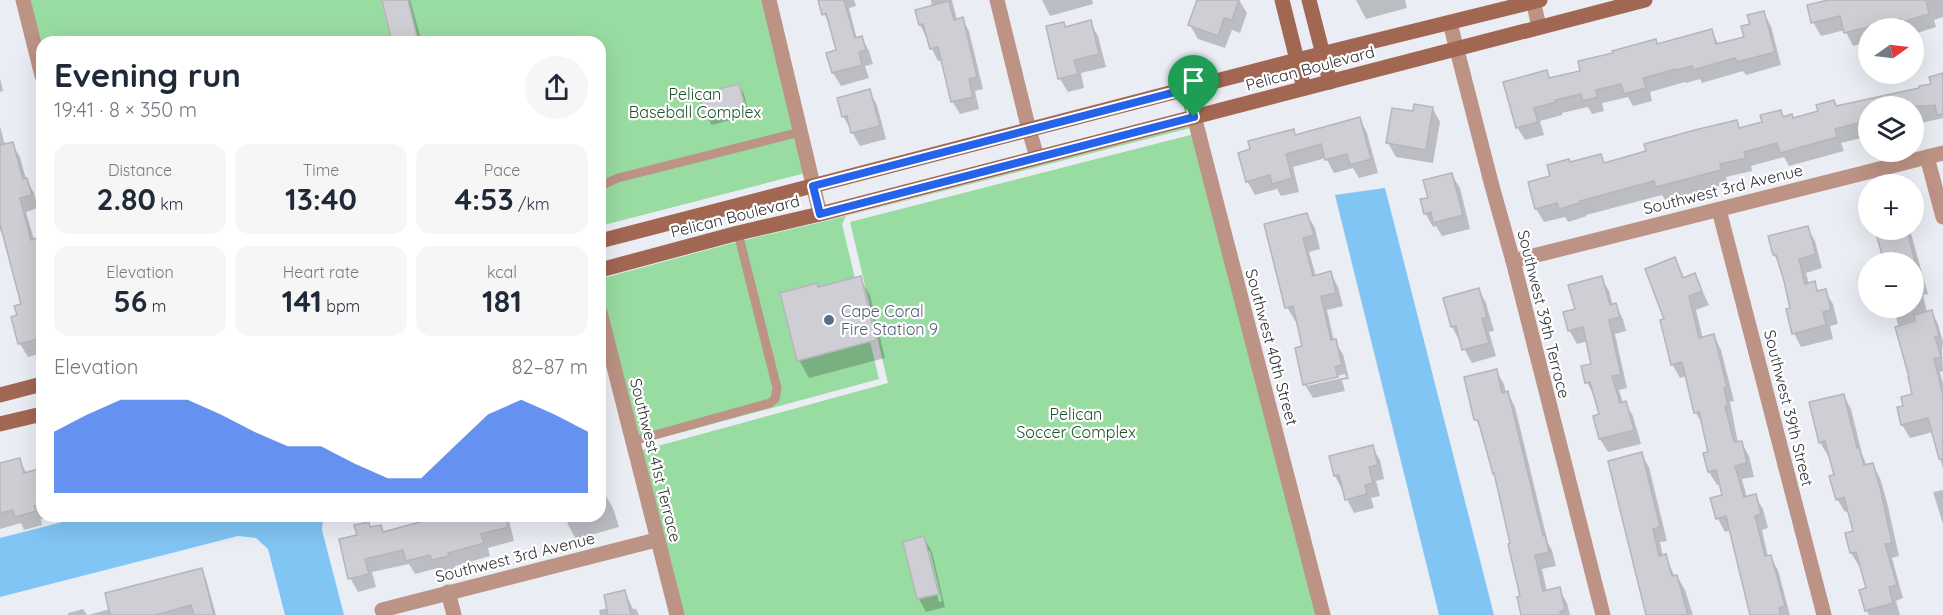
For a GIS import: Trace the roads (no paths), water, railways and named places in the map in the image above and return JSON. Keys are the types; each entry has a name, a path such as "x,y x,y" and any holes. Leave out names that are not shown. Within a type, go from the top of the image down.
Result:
{"street":[{"path":"23,0 36,51"},
{"path":"769,0 820,214"},
{"path":"998,0 1037,158"},
{"path":"1282,0 1304,88"},
{"path":"1309,0 1330,82"},
{"name":"Pelican Boulevard","path":"606,268 1645,0"},
{"path":"1535,1 1539,27"},
{"name":"Pelican Boulevard","path":"606,239 1297,60 1535,1"},
{"name":"Southwest 39th Terrace","path":"1450,23 1603,615"},
{"name":"Southwest 40th Street","path":"1187,89 1323,615"},
{"name":"Southwest 3rd Avenue","path":"1513,261 1943,153"},
{"path":"1928,157 1943,217"},
{"name":"Southwest 39th Street","path":"1719,210 1824,615"},
{"name":"Southwest 41st Terrace","path":"606,335 656,540 677,615"},
{"path":"0,394 36,385"},
{"path":"0,424 36,415"},
{"name":"Southwest 3rd Avenue","path":"382,610 656,540"},
{"path":"448,592 454,615"}],"lane":[{"path":"606,183 618,178 800,132"},
{"path":"633,441 770,403 775,399 777,388 738,233"}],"water":[{"path":"1385,188 1494,615 1439,615 1335,195"},
{"path":"63,522 323,522 322,530 344,615 285,615 268,549 256,538 238,536 0,597 0,538"}],"place":[{"name":"Cape Coral Fire Station 9","path":"829,320"}],"park label":[{"name":"Pelican Baseball Complex","path":"695,103"},
{"name":"Pelican Soccer Complex","path":"1076,423"}]}
